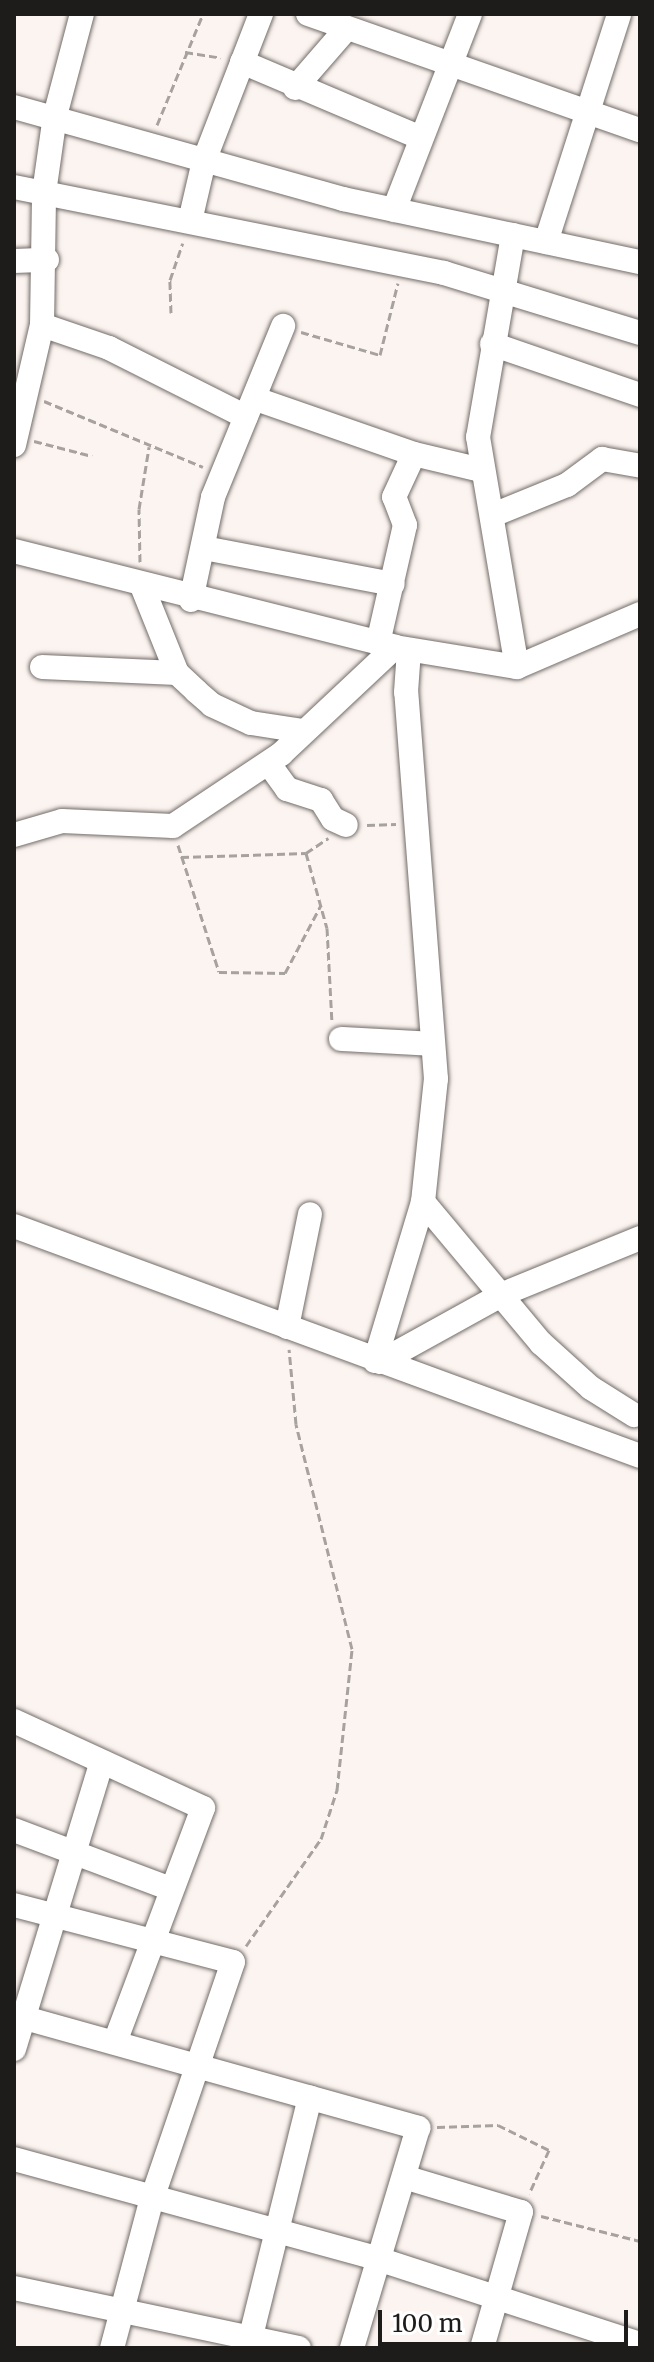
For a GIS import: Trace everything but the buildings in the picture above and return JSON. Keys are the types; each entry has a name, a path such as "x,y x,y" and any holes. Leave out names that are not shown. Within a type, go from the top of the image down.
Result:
{"street":[{"path":"15,439 29,394 42,325 47,260 44,193 55,116 82,14"},
{"path":"190,221 204,161 261,14"},
{"path":"308,14 451,68 640,130"},
{"path":"394,210 470,14"},
{"path":"546,242 619,14"},
{"path":"295,88 347,28"},
{"path":"242,62 295,88 421,138"},
{"path":"14,107 55,116 149,147 394,210 640,262"},
{"path":"14,187 190,221 354,259 402,264 504,290 640,333"},
{"path":"513,235 481,401 481,470 493,515 517,667"},
{"path":"14,261 47,260"},
{"path":"42,325 109,348 251,408 481,470"},
{"path":"191,600 221,474 283,326"},
{"path":"492,344 640,395"},
{"path":"378,1361 423,1202 436,1079 406,692 394,647 393,584 405,525 394,497 414,454"},
{"path":"493,515 567,485 602,459 640,466"},
{"path":"204,548 393,584"},
{"path":"14,551 191,600 394,647 517,667 640,614"},
{"path":"142,586 177,673 212,705 236,717 303,731"},
{"path":"14,835 62,821 173,826 269,764 394,647"},
{"path":"42,667 177,673"},
{"path":"269,764 287,789 321,800 333,819 346,825"},
{"path":"341,1039 432,1044"},
{"path":"14,1226 632,1454 637,1408 576,1376 423,1202"},
{"path":"287,1327 310,1214"},
{"path":"378,1361 503,1294 640,1238"},
{"path":"14,1721 201,1804 203,1817 151,1939 115,2042"},
{"path":"14,2049 19,2016 102,1762"},
{"path":"14,1830 72,1848 171,1889"},
{"path":"14,1905 233,1962 193,2067 152,2198 112,2348"},
{"path":"19,2016 418,2128 375,2258 352,2348"},
{"path":"249,2342 273,2233 310,2098"},
{"path":"14,2159 273,2233 375,2258 640,2344"},
{"path":"404,2177 521,2212 494,2295 482,2348"},
{"path":"14,2288 123,2310 249,2342 299,2348"}],"path":[{"path":"149,147 203,14"},
{"path":"185,52 242,62"},
{"path":"171,313 170,280 190,221"},
{"path":"283,326 380,355 402,264"},
{"path":"29,394 149,447 221,474"},
{"path":"15,439 92,456"},
{"path":"142,586 139,509 149,447"},
{"path":"173,826 219,972 285,973 321,905"},
{"path":"181,857 306,853 321,905 332,1027 341,1039"},
{"path":"233,1962 321,1839 337,1790 352,1649 296,1424 287,1327"},
{"path":"418,2128 498,2125 549,2150 521,2212 640,2241"}]}
